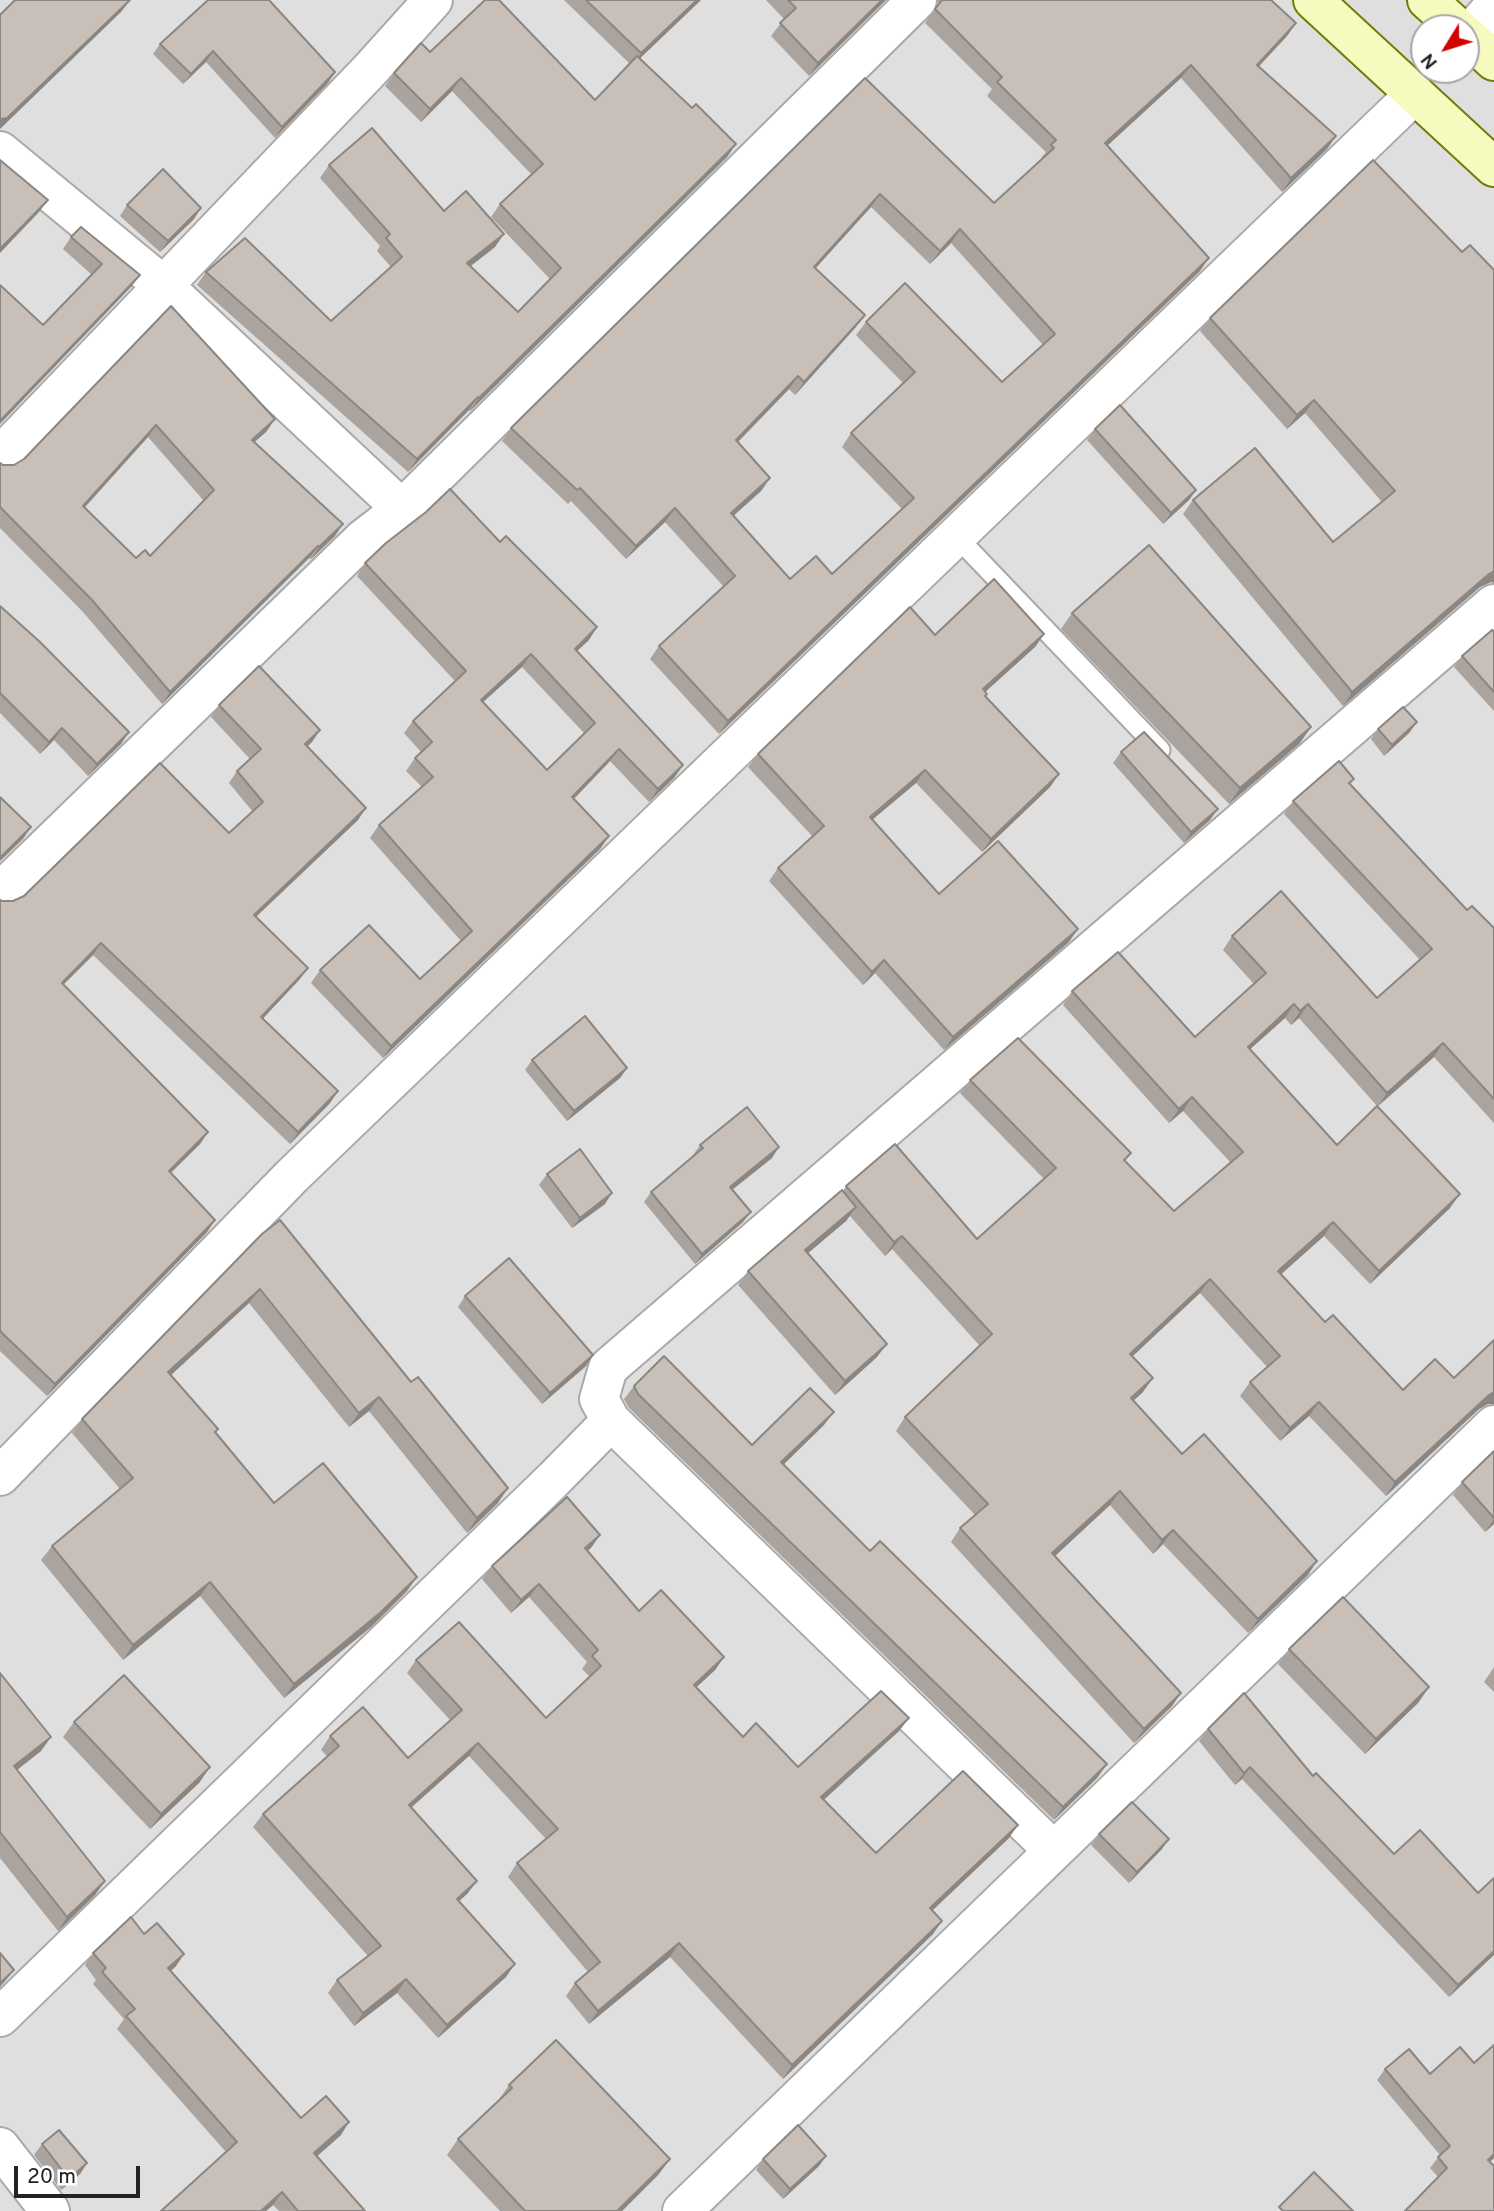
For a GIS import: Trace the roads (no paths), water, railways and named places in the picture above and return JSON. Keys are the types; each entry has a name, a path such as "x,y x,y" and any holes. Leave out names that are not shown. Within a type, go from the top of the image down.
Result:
{"main road":[{"path":"1314,0 1494,167"},
{"path":"1427,0 1442,14"},
{"path":"1480,48 1494,61"}],"street":[{"path":"0,456 433,0"},
{"path":"0,892 363,539 402,509 917,0"},
{"path":"1480,21 1494,6"},
{"path":"0,1476 292,1176 1415,94"},
{"path":"0,151 163,286 402,509"},
{"path":"1054,1851 611,1421 599,1399 608,1368 1231,824 1494,604"},
{"path":"0,2017 545,1489 611,1421"},
{"path":"682,2211 1494,1425"},
{"path":"0,2147 50,2211"}],"lane":[{"path":"956,536 1178,768"}]}
